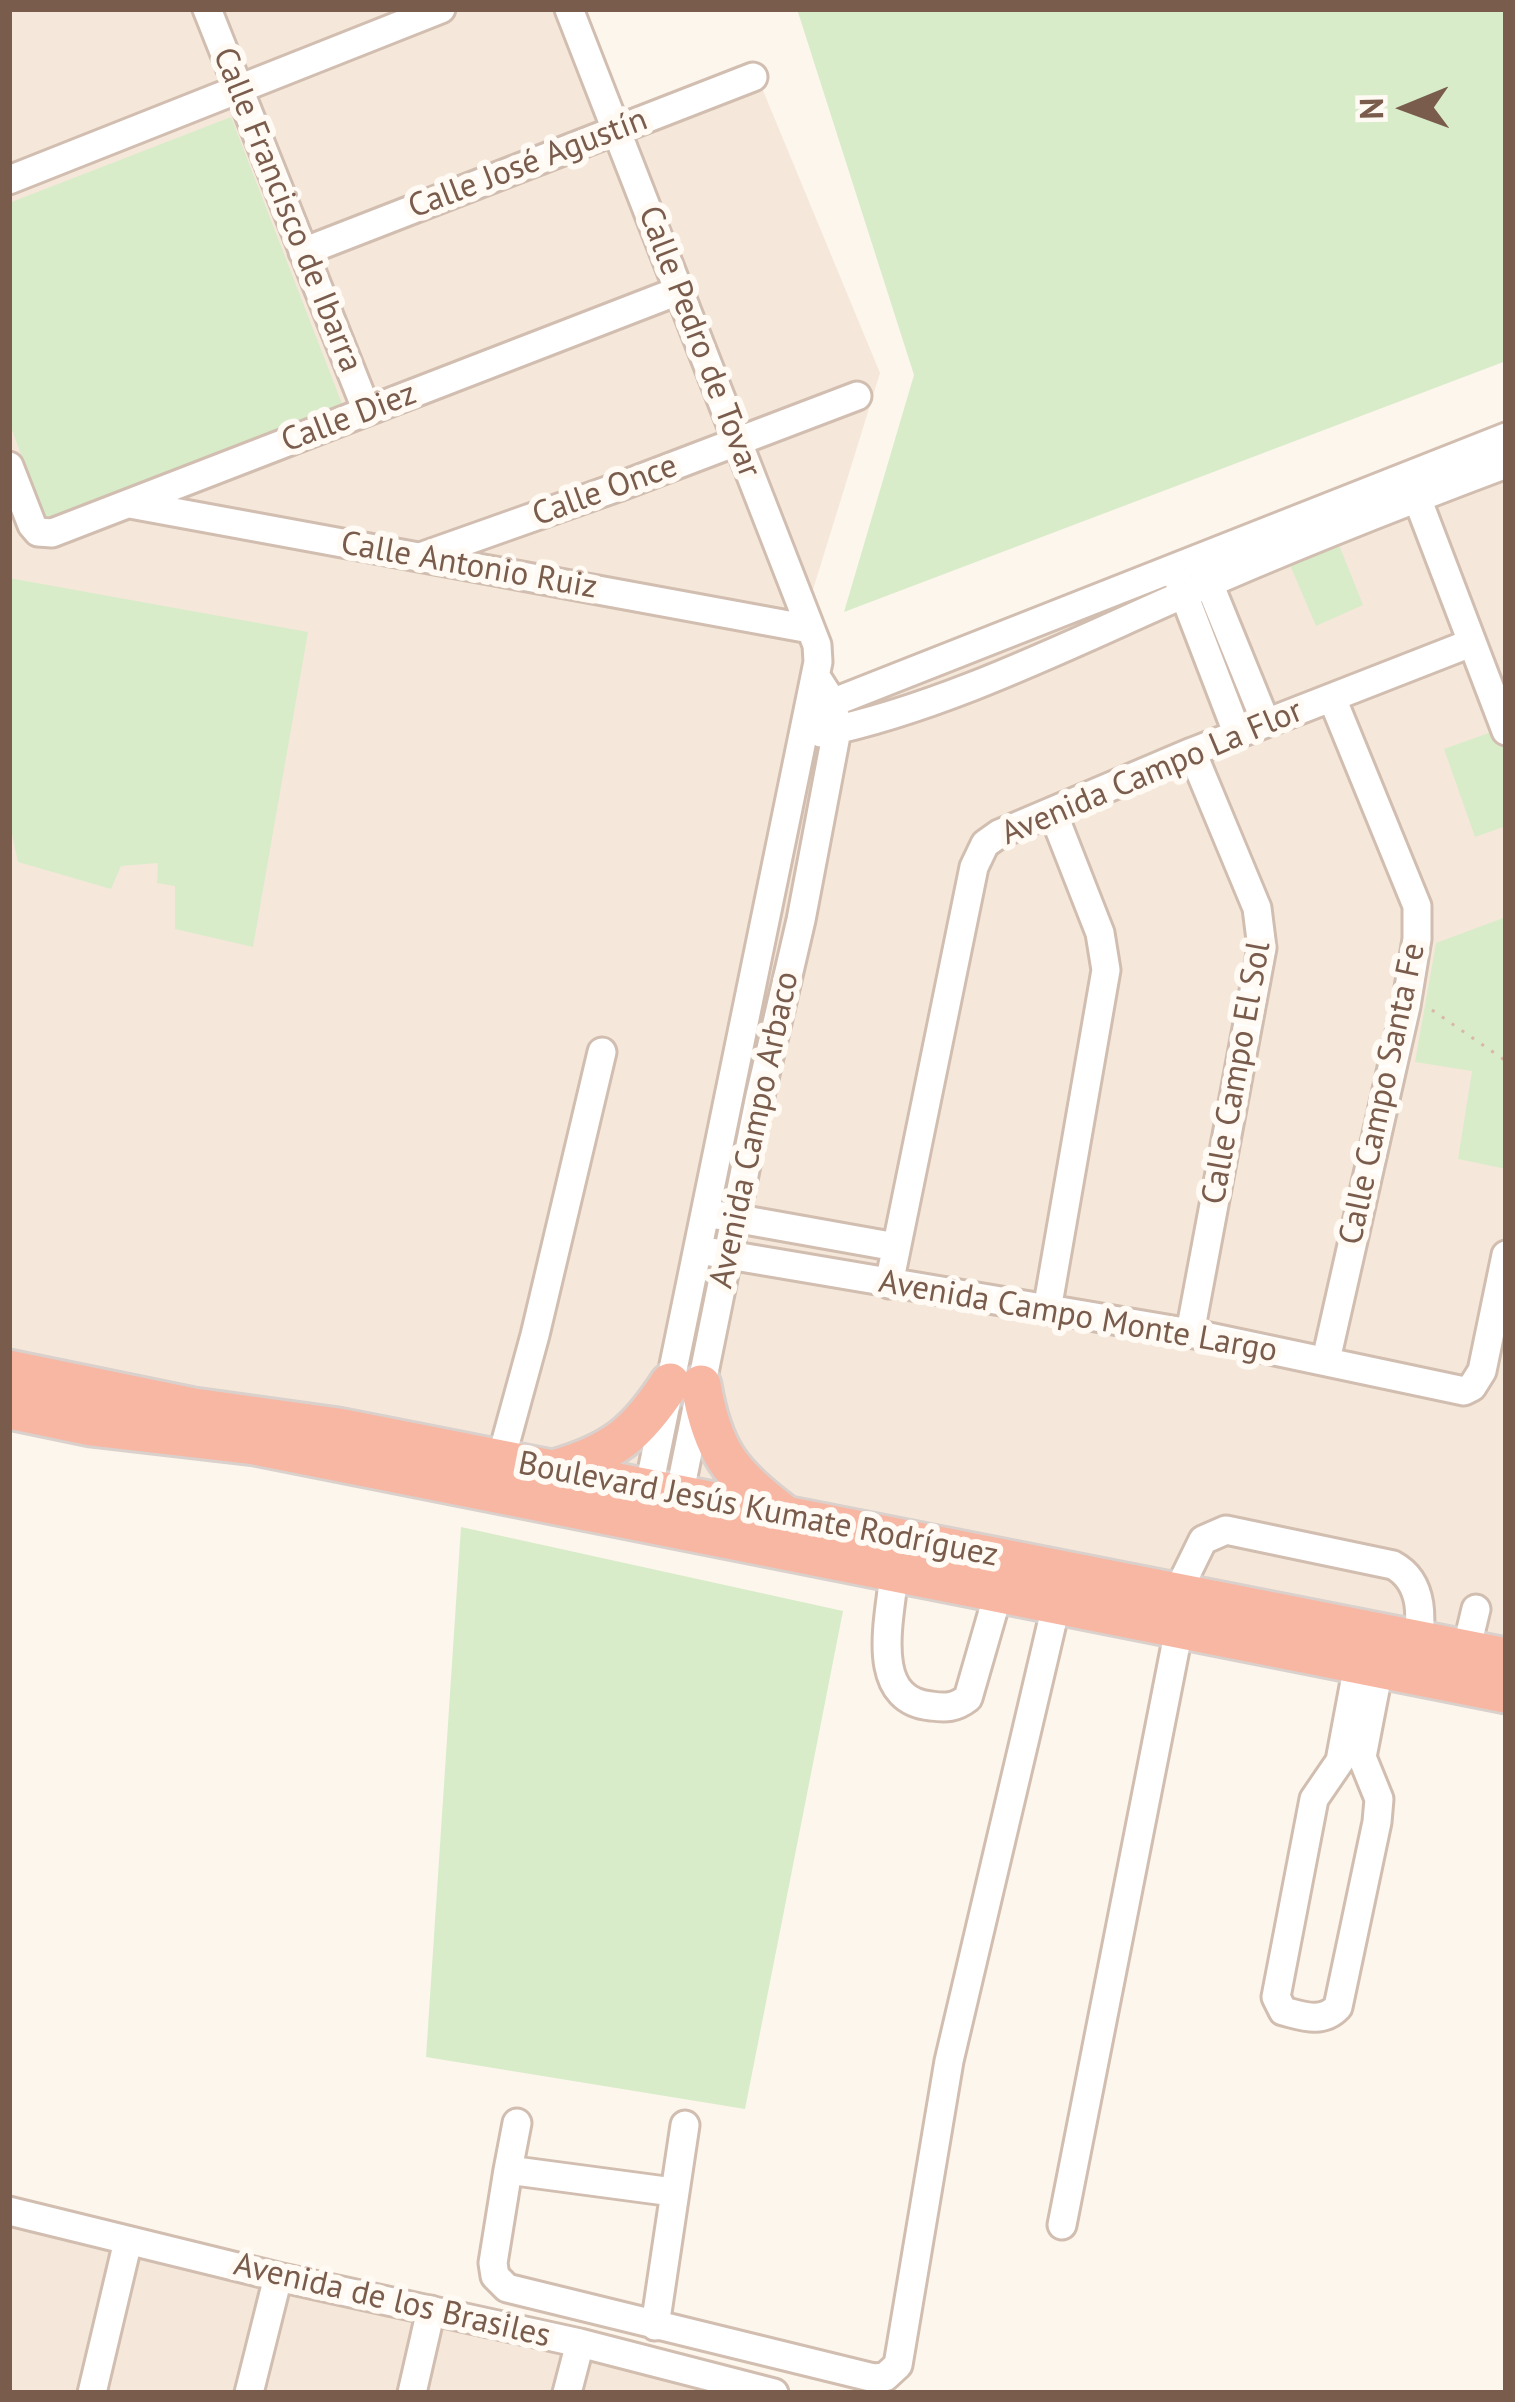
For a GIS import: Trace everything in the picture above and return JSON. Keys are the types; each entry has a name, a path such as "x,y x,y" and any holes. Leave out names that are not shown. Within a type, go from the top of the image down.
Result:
{"highway":[{"name":"Boulevard Jesús Kumate Rodríguez","path":"9,1370 96,1407 255,1445 661,1510 787,1516 1392,1662 1462,1667 1506,1658"},
{"path":"554,1470 616,1446 686,1384 720,1451 746,1486 787,1516"},
{"name":"Boulevard Jesús Kumate Rodríguez","path":"9,1409 194,1408 338,1427 554,1470 661,1510 894,1574 1055,1606 1178,1611 1392,1662"},
{"name":"Boulevard Jesús Kumate Rodríguez","path":"1462,1667 1506,1694"}],"street":[{"name":"Calle Francisco de Ibarra","path":"207,9 367,411"},
{"path":"9,180 441,9"},
{"name":"Calle Pedro de Tovar","path":"568,9 817,645 821,720"},
{"name":"Calle José Agustín","path":"303,252 753,77"},
{"name":"Calle Diez","path":"9,466 38,532 52,533 678,291"},
{"name":"Calle Once","path":"419,557 857,396"},
{"path":"821,720 968,685 1191,576 1506,437"},
{"path":"1191,576 1506,464"},
{"path":"1418,497 1506,731"},
{"name":"Calle Antonio Ruiz","path":"128,503 811,629"},
{"path":"1191,576 1266,723"},
{"path":"1191,576 1238,735"},
{"name":"Avenida Campo La Flor","path":"889,1284 977,858 985,844 1192,752 1471,644"},
{"name":"Calle Campo Santa Fe","path":"1326,1360 1417,939 1417,906 1332,698"},
{"name":"Avenida Campo Arbaco","path":"661,1510 686,1384 706,1212 821,720"},
{"name":"Avenida Campo Arbaco","path":"686,1384 728,1255 801,920 821,720"},
{"name":"Calle Campo El Sol","path":"1190,1333 1262,947 1257,908 1192,752"},
{"path":"1047,1310 1106,970 1100,932 1053,812"},
{"path":"501,1460 602,1052"},
{"path":"706,1212 896,1247"},
{"name":"Avenida Campo Monte Largo","path":"699,1250 1190,1333 1456,1390 1472,1388 1482,1371 1506,1255"},
{"path":"1062,2224 1178,1611 1204,1540 1214,1533 1240,1530 1394,1565 1404,1570 1417,1592 1362,1757 1380,1809 1341,1998 1333,2013 1310,2018 1283,2011 1276,1997 1314,1798 1340,1761 1392,1662"},
{"path":"894,1574 888,1672 897,1692 925,1706 951,1707 968,1698 998,1594"},
{"path":"517,2123 493,2263 507,2288 874,2378 885,2377 898,2365 957,2023 1055,1606"},
{"path":"1462,1667 1475,1609"},
{"path":"1330,1773 1369,1780"},
{"path":"655,2326 686,2125"},
{"path":"508,2170 673,2192"},
{"name":"Avenida de los Brasiles","path":"9,2212 580,2343 730,2388 774,2393"},
{"path":"92,2393 128,2241"},
{"path":"249,2393 278,2277"},
{"path":"412,2393 431,2309"},
{"path":"567,2393 580,2343"}],"path":[{"path":"1406,1006 1442,1014 1506,1061"}],"shaded area":[{"path":"9,9 573,9 622,143 762,88 880,373 803,622 836,709 1506,445 1506,1681 9,1402"},
{"path":"9,2213 737,2393 9,2393"}],"green space":[{"path":"797,9 1506,9 1506,361 844,612 914,375"},
{"path":"231,117 344,409 47,525 9,422 9,203"},
{"path":"1339,545 1363,605 1316,626 1290,565"},
{"path":"9,578 308,632 253,947 175,929 175,886 157,883 158,863 121,866 111,889 18,862 9,821"},
{"path":"1497,730 1506,756 1506,826 1475,837 1444,749"},
{"path":"1506,917 1506,1169 1458,1159 1472,1071 1415,1062 1436,943"},
{"path":"461,1527 843,1611 745,2109 426,2057"}]}
